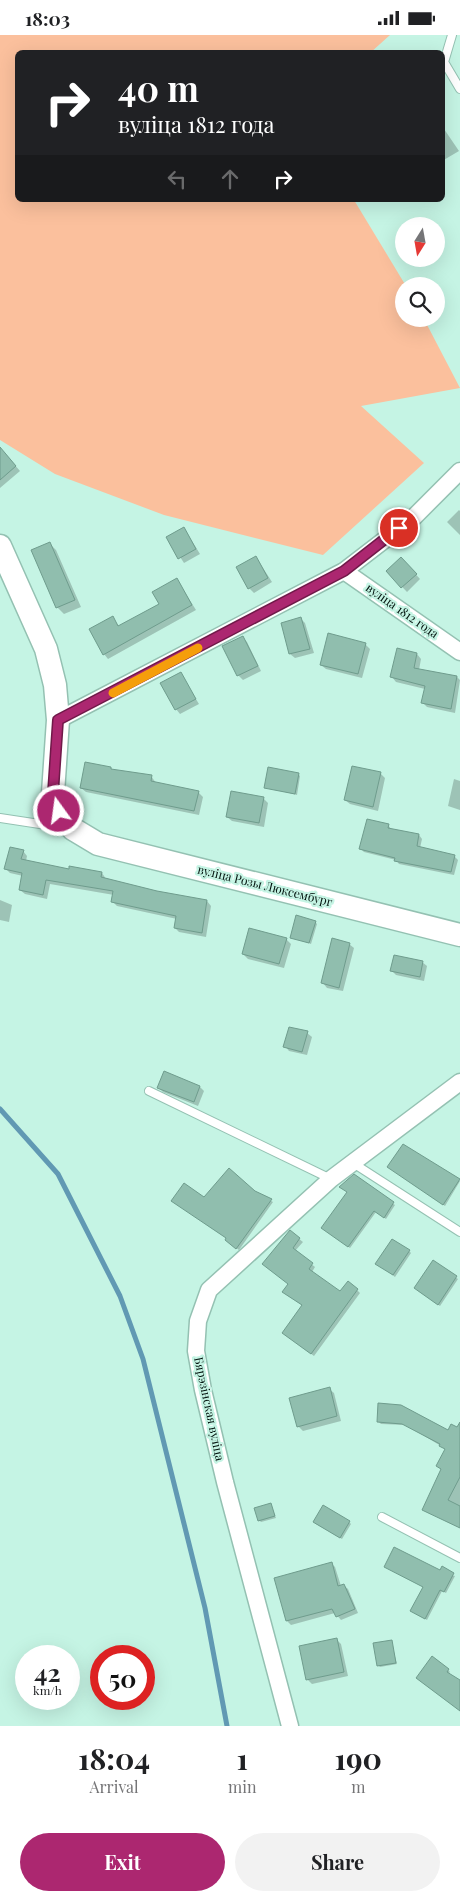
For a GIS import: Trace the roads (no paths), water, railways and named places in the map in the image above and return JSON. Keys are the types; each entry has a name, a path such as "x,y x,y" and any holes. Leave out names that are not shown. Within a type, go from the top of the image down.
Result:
{"main road":[{"path":"0,546 46,649 55,685 58,720 53,793 59,811 73,829"},
{"name":"вуліца Розы Люксембург","path":"73,829 98,844 460,935"}],"street":[{"path":"58,720 344,571 413,518 460,471"},
{"name":"вуліца 1812 года","path":"344,571 460,652"},
{"name":"Бярэзінская вуліца","path":"290,1726 225,1482 203,1390 196,1351 198,1321 209,1290 330,1179 354,1163 460,1082"}],"lane":[{"path":"445,59 452,35"},
{"path":"445,64 460,89"},
{"path":"0,818 73,829"},
{"path":"149,1091 330,1179"},
{"path":"354,1163 460,1232"},
{"path":"382,1517 460,1558"}],"waterway":[{"path":"0,1109 58,1174 120,1296 143,1359 205,1608 227,1726"}]}
